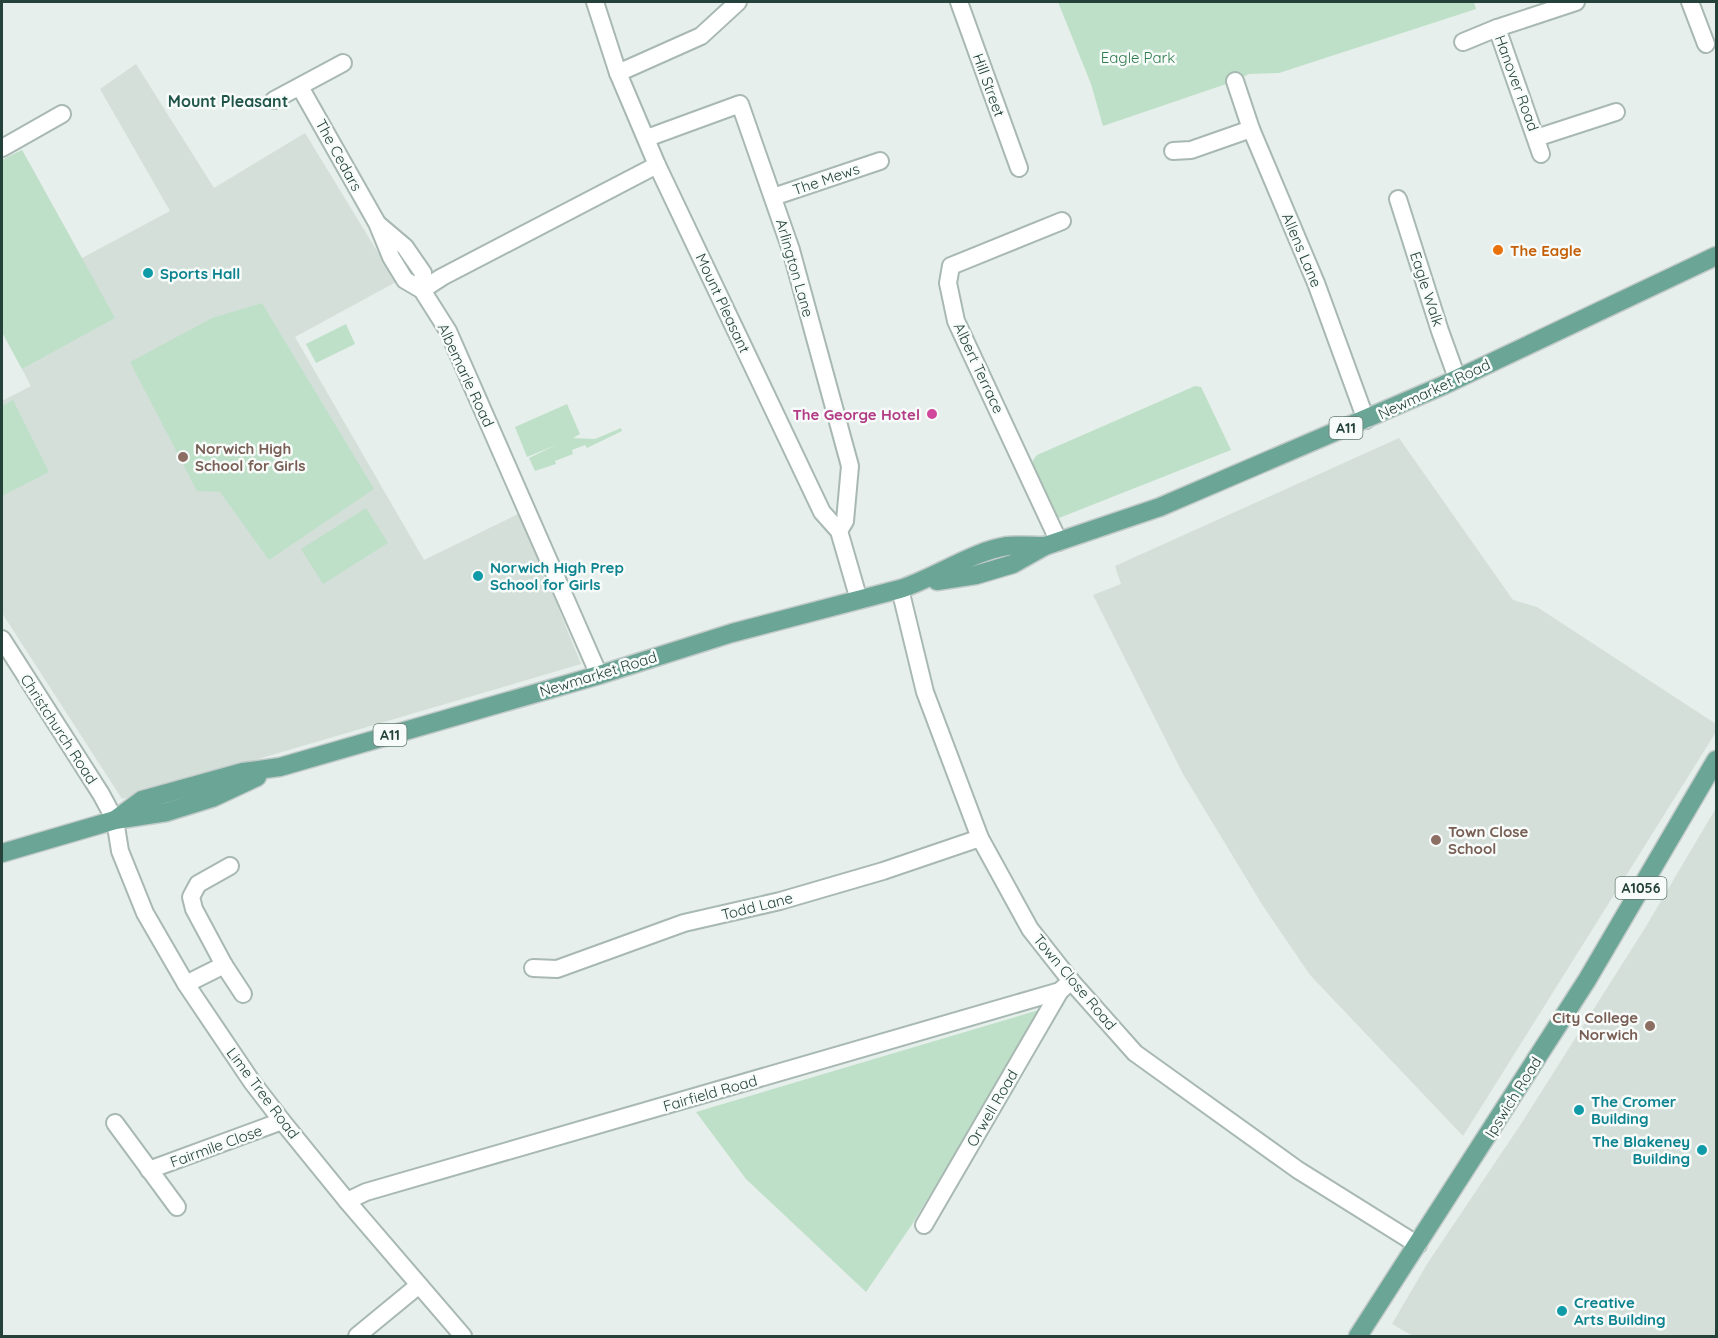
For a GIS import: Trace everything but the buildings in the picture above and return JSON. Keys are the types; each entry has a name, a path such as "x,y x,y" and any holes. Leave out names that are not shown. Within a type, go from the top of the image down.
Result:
{"main road":[{"name":"Newmarket Road","path":"2,853 115,820 142,800 243,772 280,766 599,675 732,633 900,589 1007,546 1052,544 1160,507 1366,420 1716,256"},
{"name":"Ipswich Road","path":"1358,1336 1587,980 1716,760"}],"street":[{"name":"Mount Pleasant","path":"595,2 618,73 657,165 822,512 839,531 859,600"},
{"path":"618,73 701,36 738,2"},
{"name":"Hill Street","path":"959,2 1019,168"},
{"name":"Hanover Road","path":"1463,42 1497,28 1576,2"},
{"path":"1690,2 1706,44"},
{"name":"Hanover Road","path":"1497,28 1541,154"},
{"path":"274,100 343,63"},
{"name":"Allens Lane","path":"1235,81 1251,129 1316,283 1366,420"},
{"name":"The Cedars","path":"300,87 377,223 405,280 422,290"},
{"name":"Arlington Lane","path":"647,138 740,104 791,250 850,466 845,521 839,531"},
{"name":"Hanover Road","path":"1536,138 1616,112"},
{"path":"2,148 62,114"},
{"path":"1173,151 1191,150 1251,129"},
{"name":"The Mews","path":"773,196 880,161"},
{"path":"422,290 442,277 657,165"},
{"name":"Eagle Walk","path":"1398,199 1457,378"},
{"name":"Albert Terrace","path":"1052,544 956,321 948,283 951,266 1062,221"},
{"name":"Albemarle Road","path":"422,290 448,331 599,675"},
{"name":"Town Close Road","path":"900,589 925,692 980,838 1030,929 1065,986 1135,1053 1298,1170 1418,1245"},
{"name":"Christchurch Road","path":"2,639 101,794 115,820"},
{"name":"Lime Tree Road","path":"115,820 120,851 145,913 186,984 252,1082 282,1121 346,1201 462,1336"},
{"name":"Todd Lane","path":"533,968 557,969 684,923 780,901 884,871 980,838"},
{"path":"230,866 198,884 191,897 194,909 224,965 243,994"},
{"path":"186,984 224,965"},
{"name":"Fairfield Road","path":"346,1201 366,1192 1065,986"},
{"name":"Orwell Road","path":"924,1225 1065,986"},
{"name":"Fairmile Close","path":"148,1170 282,1121"},
{"name":"Fairmile Close","path":"115,1123 177,1207"},
{"path":"357,1336 419,1285"}],"shaded area":[{"name":"Norwich High School for Girls","path":"136,64 214,188 305,133 396,282 295,337 424,560 520,513 581,664 122,799 2,613 2,401 31,386 2,332 2,160 22,150 82,258 170,211 100,89"},
{"name":"Town Close School","path":"1399,438 1513,600 1537,607 1716,724 1716,732 1463,1136 1310,975 1263,906 1183,774 1093,595 1121,584 1115,566"},
{"name":"City College Norwich","path":"1716,808 1716,1336 1413,1336 1392,1324 1427,1264 1521,1124 1645,928"}],"green space":[{"name":"Eagle Park","path":"1058,2 1474,2 1476,9 1279,73 1249,74 1235,81 1103,126 1091,84"},
{"path":"22,150 115,318 22,369 2,332 2,160"},
{"path":"262,303 374,489 269,560 220,492 197,491 130,362 212,318"},
{"path":"346,324 355,344 316,363 306,344"},
{"path":"1195,386 1201,387 1231,450 1054,520 1033,468 1033,460 1037,455"},
{"path":"13,400 49,472 2,496 2,406"},
{"path":"567,404 580,434 573,438 595,439 621,428 622,431 587,448 585,445 572,450 573,454 555,461 556,464 535,471 529,458 556,445 527,457 515,427"},
{"path":"366,508 388,543 323,584 301,549"},
{"path":"1039,1010 1039,1015 911,1226 866,1292 746,1179 696,1112"}],"place":[{"name":"The Eagle","path":"1498,250"},
{"name":"Sports Hall","path":"148,273"},
{"name":"The George Hotel","path":"932,414"},
{"name":"Norwich High School for Girls","path":"183,457"},
{"name":"Norwich High Prep School for Girls","path":"478,576"},
{"name":"Town Close School","path":"1436,840"},
{"name":"City College Norwich","path":"1650,1026"},
{"name":"The Cromer Building","path":"1579,1110"},
{"name":"The Blakeney Building","path":"1702,1150"},
{"name":"Creative Arts Building","path":"1562,1311"}],"district":[{"name":"Mount Pleasant","path":"228,101"}]}
